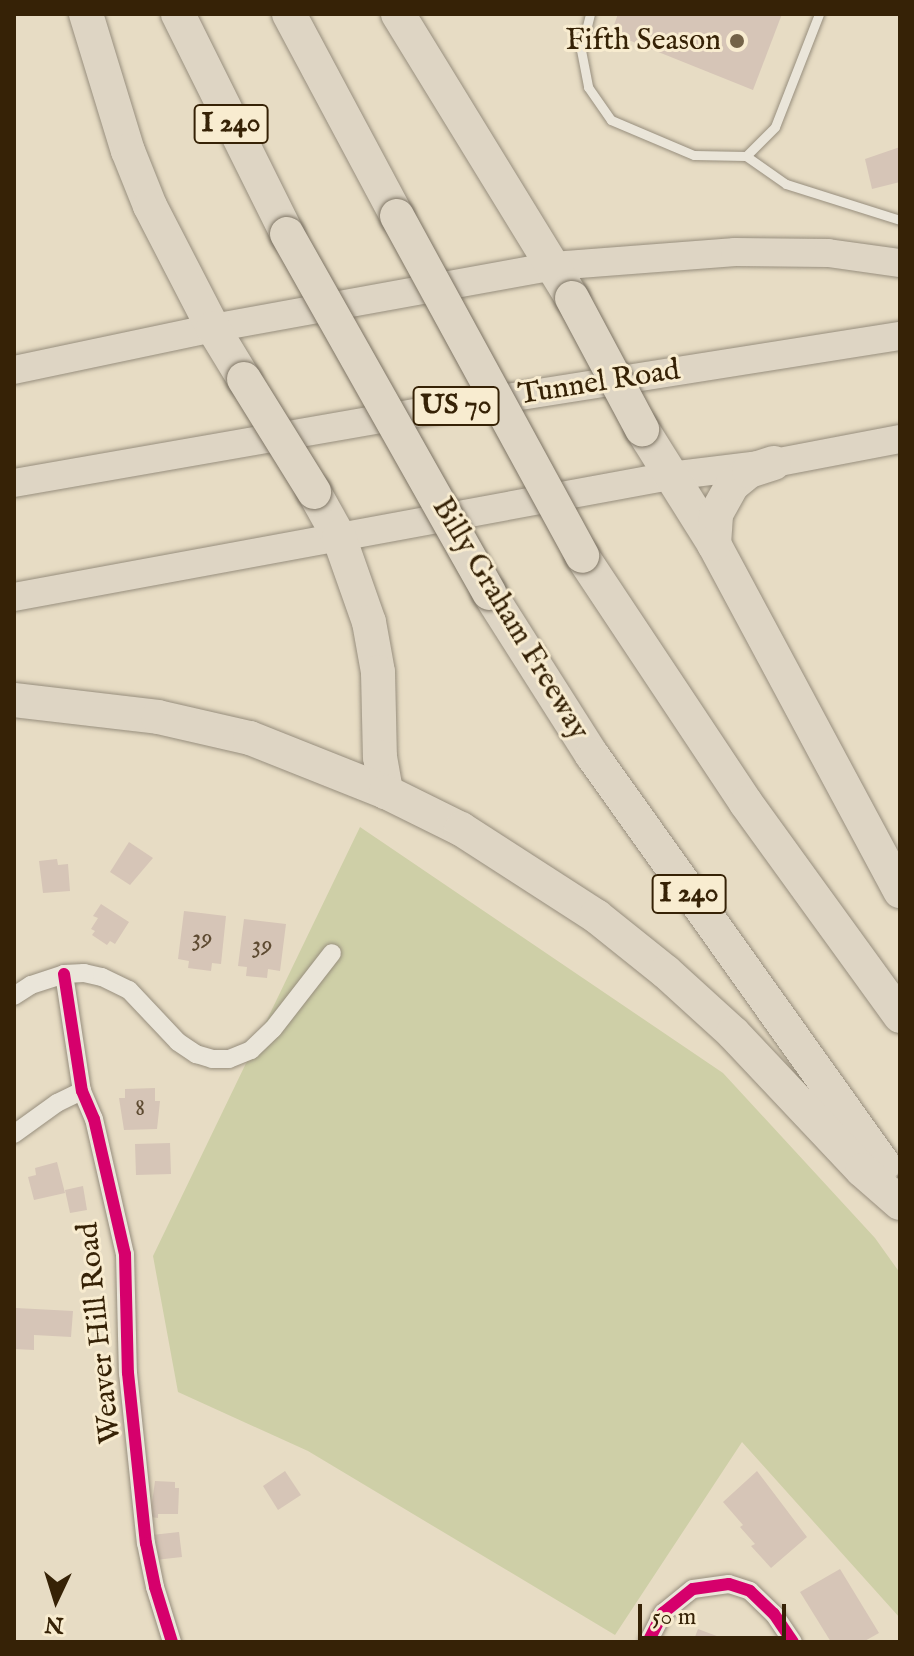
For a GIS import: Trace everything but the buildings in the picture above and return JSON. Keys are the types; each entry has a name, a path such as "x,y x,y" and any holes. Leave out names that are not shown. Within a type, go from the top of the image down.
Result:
{"highway":[{"path":"86,14 123,136 150,206 213,328 339,537 369,622 378,672 380,757 386,792"},
{"name":"Billy Graham Freeway","path":"178,14 287,234 489,593 592,755 751,983 900,1187"},
{"path":"289,14 582,556 737,791 900,1016"},
{"path":"398,14 553,266 642,429 714,544 900,891"},
{"path":"714,544 716,514 732,485 749,471 774,463"},
{"path":"14,700 158,717 250,738 386,792 461,829 596,916 666,972 733,1033 862,1170 900,1203"}],"main road":[{"path":"14,370 213,328 553,266 735,252 828,253 900,263"},
{"name":"Tunnel Road","path":"14,483 466,404 900,336"},
{"path":"14,597 670,476 774,463 900,439"}],"street":[{"path":"14,996 31,985 64,974 84,973 129,990 178,1042 196,1054 229,1059 251,1050 273,1029 332,953"},
{"name":"Weaver Hill Road","path":"64,974 82,1091 94,1119 125,1254 128,1373 146,1543 172,1642"},
{"path":"14,1134 57,1103 82,1091"},
{"path":"648,1642 663,1613 693,1589 729,1584 750,1591 774,1614 793,1642"}],"lane":[{"path":"590,14 581,50 588,87 611,120 694,155 746,156 786,184 900,220"},
{"path":"746,156 775,127 819,14"}],"green space":[{"path":"360,827 723,1073 875,1238 900,1273 900,1618 742,1442 615,1635 308,1451 178,1392 153,1256"}],"cycle path":[{"path":"64,974 82,1091 94,1119 125,1254 128,1373 146,1543 155,1587 172,1642"},
{"path":"648,1642 663,1613 693,1589 729,1584 750,1591 774,1614 793,1642"}],"place":[{"name":"Fifth Season","path":"737,41"}]}
